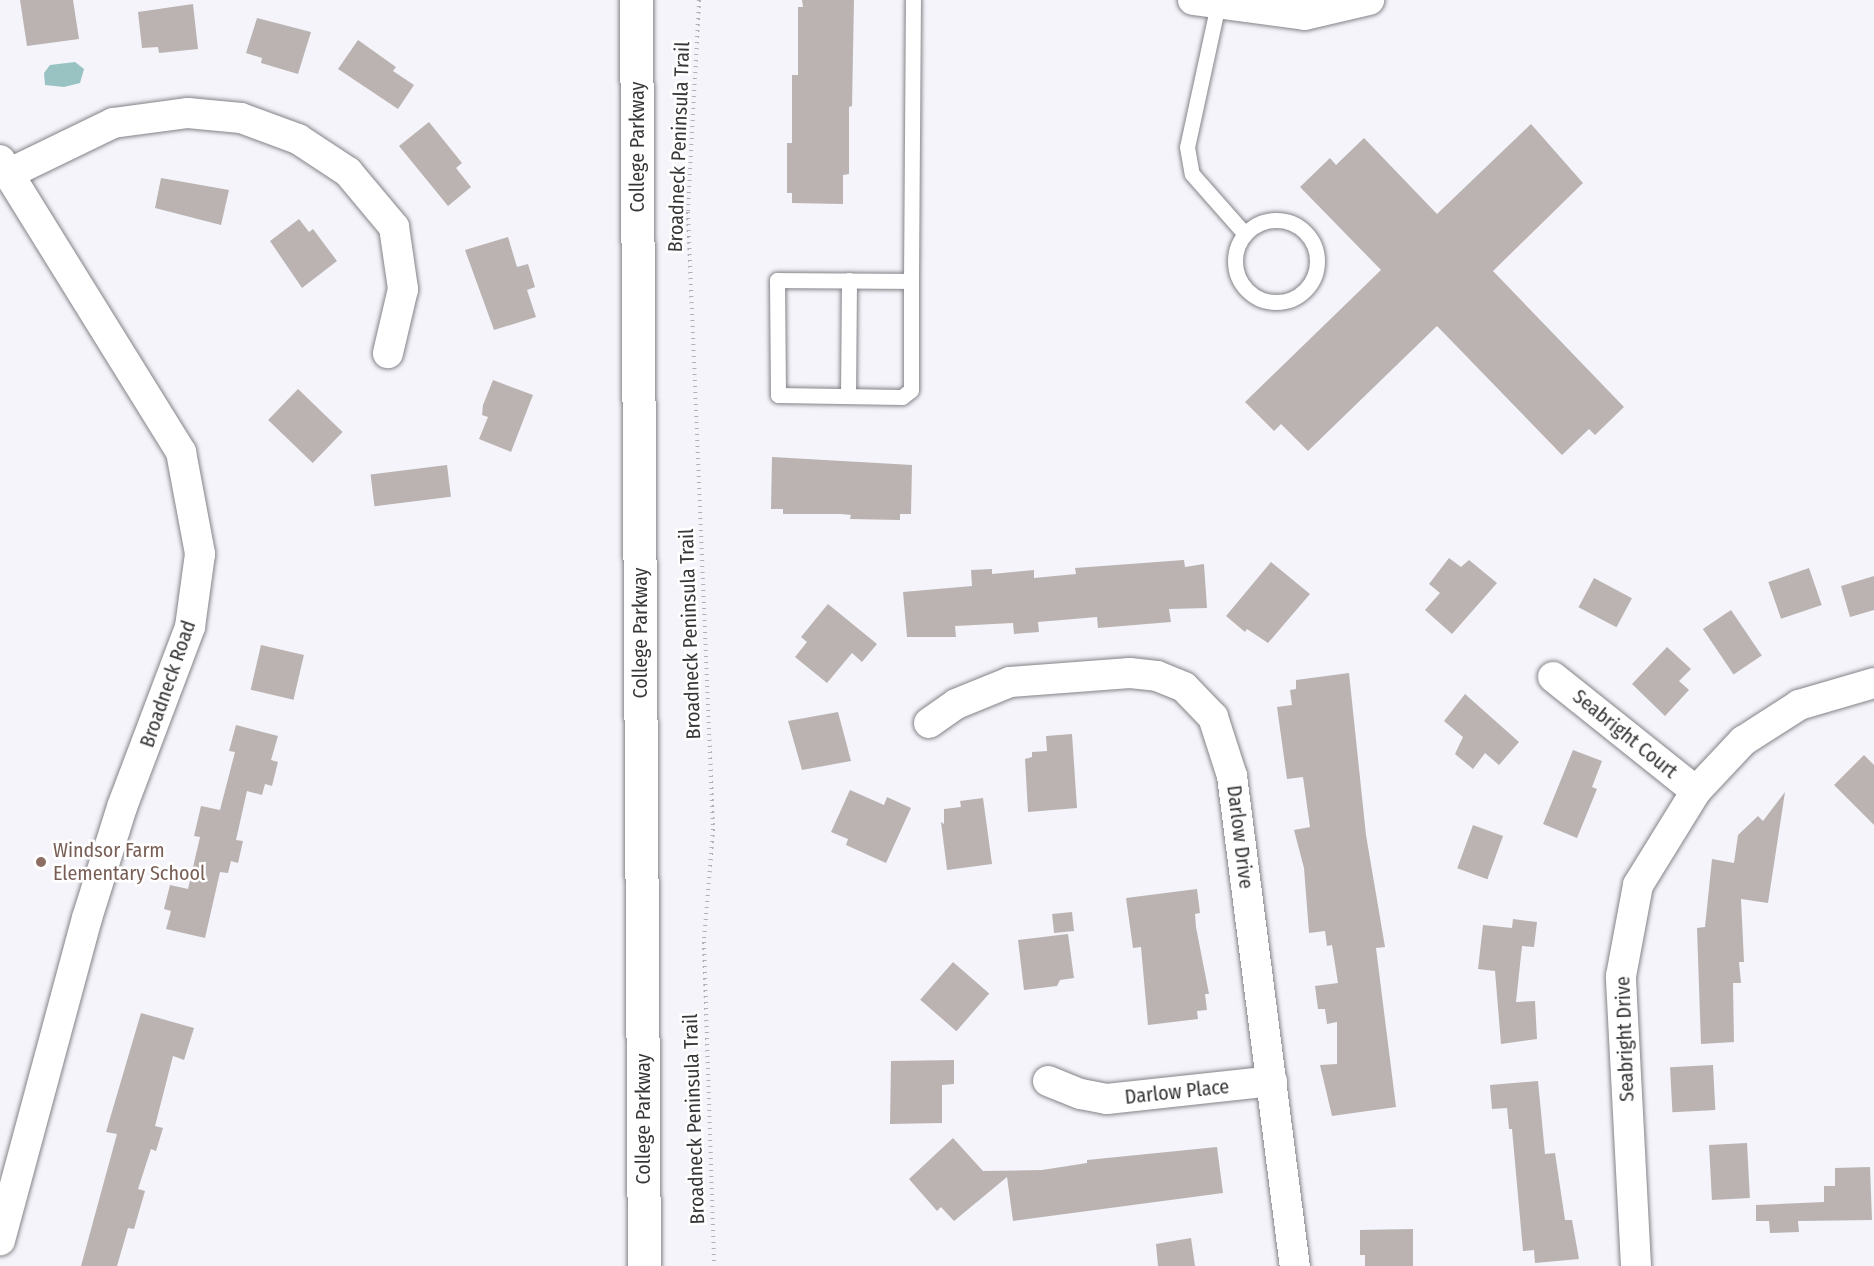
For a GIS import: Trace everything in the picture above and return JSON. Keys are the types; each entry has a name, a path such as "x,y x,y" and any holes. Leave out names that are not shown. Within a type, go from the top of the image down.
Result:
{"main road":[{"name":"College Parkway","path":"636,0 644,1266"}],"street":[{"path":"1205,2 1305,15 1369,0"},
{"path":"4,167 113,123 188,113 241,118 298,139 348,172 394,227 404,289 388,353"},
{"name":"Broadneck Road","path":"0,1240 90,907 122,807 190,627 200,554 181,452 4,167"},
{"name":"Darlow Drive","path":"930,723 979,692 1021,681 1130,674 1157,676 1184,687 1201,702 1224,742 1232,776 1295,1266"},
{"name":"Seabright Court","path":"1553,677 1696,791"},
{"name":"Seabright Drive","path":"1636,1266 1621,976 1638,885 1696,791 1743,741 1799,705 1874,682"},
{"name":"Darlow Place","path":"1048,1081 1081,1094 1107,1099 1138,1099 1272,1081"}],"lane":[{"path":"911,281 777,280 778,394 902,397 910,390 911,281 912,0"},
{"path":"1205,2 1187,147 1192,174 1244,233"},
{"path":"1264,220 1287,220 1298,225 1314,243 1317,254 1317,266 1308,287 1289,300 1277,302 1255,297 1245,289 1239,279 1234,255 1244,233 1264,220"},
{"path":"848,396 849,280"}],"path":[{"name":"Broadneck Peninsula Trail","path":"699,0 688,212 713,829 704,942 714,1266"}],"water":[{"path":"75,62 84,69 80,83 64,87 45,85 44,73 50,65"}],"building":[{"path":"20,0 73,0 79,39 27,46"},
{"path":"802,0 854,0 852,106 849,107 849,174 843,175 843,204 792,203 792,193 787,193 787,143 792,143 792,75 798,75 798,7 803,7"},
{"path":"193,4 198,49 159,53 158,47 142,48 138,12"},
{"path":"257,18 311,32 298,74 261,63 262,58 246,53"},
{"path":"358,40 396,67 393,71 414,85 398,109 338,69"},
{"path":"429,122 462,163 456,168 471,187 448,206 399,146"},
{"path":"1531,124 1583,183 1493,271 1624,407 1595,435 1589,429 1562,455 1437,326 1308,451 1281,424 1274,431 1245,402 1381,270 1300,187 1330,158 1336,165 1364,138 1437,214"},
{"path":"161,178 229,190 221,225 155,208"},
{"path":"299,219 309,232 313,229 337,261 302,288 270,241"},
{"path":"508,237 517,267 528,264 535,287 527,290 536,317 494,330 465,250"},
{"path":"493,380 533,395 511,452 479,439 488,417 482,415 483,405"},
{"path":"298,389 343,432 313,463 268,420"},
{"path":"772,457 912,465 911,514 900,514 900,520 850,519 851,515 841,514 783,514 783,509 771,509"},
{"path":"447,465 451,497 374,506 371,474"},
{"path":"1449,558 1461,567 1469,560 1497,583 1452,634 1425,610 1440,593 1429,584"},
{"path":"1184,560 1185,567 1204,564 1207,608 1169,609 1171,622 1098,628 1097,617 1038,622 1039,632 1014,634 1013,623 955,626 956,637 907,637 903,592 972,586 971,570 992,569 992,574 1034,570 1034,578 1076,574 1075,568"},
{"path":"1271,562 1310,594 1268,643 1247,629 1245,632 1226,616"},
{"path":"1809,568 1822,605 1781,619 1768,582"},
{"path":"1874,576 1874,610 1850,617 1841,586"},
{"path":"1594,578 1632,598 1616,627 1579,607"},
{"path":"828,604 877,644 862,662 852,653 827,683 795,657 807,642 801,637"},
{"path":"1731,610 1762,656 1734,675 1703,629"},
{"path":"261,645 304,655 294,700 251,690"},
{"path":"1667,647 1691,669 1679,681 1689,690 1665,716 1632,684"},
{"path":"1349,673 1366,835 1385,947 1376,948 1396,1107 1332,1116 1320,1065 1337,1064 1337,1022 1327,1024 1325,1009 1318,1009 1315,986 1338,983 1332,945 1327,946 1325,931 1309,933 1304,868 1294,830 1310,827 1303,777 1287,779 1277,707 1292,705 1290,690 1296,689 1296,680"},
{"path":"1465,694 1519,742 1499,765 1485,753 1473,769 1455,754 1463,737 1444,721"},
{"path":"838,712 851,761 802,770 788,721"},
{"path":"236,725 278,736 271,760 278,762 272,786 265,784 262,795 247,791 236,840 243,841 238,863 231,861 228,873 220,872 205,938 166,929 171,911 164,909 170,885 188,889 200,837 194,836 201,806 220,810 235,752 229,751"},
{"path":"1072,734 1077,808 1028,812 1025,759 1032,757 1032,752 1047,751 1046,736"},
{"path":"1573,750 1602,761 1592,787 1597,789 1577,838 1543,824"},
{"path":"1864,755 1874,765 1874,825 1834,785"},
{"path":"850,790 884,805 887,797 911,808 886,863 846,845 848,839 831,832"},
{"path":"1785,792 1768,903 1741,899 1744,962 1739,962 1741,983 1733,983 1734,1042 1701,1044 1697,928 1705,927 1712,859 1734,863 1738,835 1758,816 1763,821"},
{"path":"983,798 992,864 947,870 941,822 944,824 944,809 961,807 960,801"},
{"path":"1473,825 1503,836 1487,879 1457,868"},
{"path":"1197,889 1200,913 1195,914 1196,927 1209,994 1205,994 1207,1010 1197,1011 1198,1019 1148,1025 1141,947 1133,948 1126,898"},
{"path":"1072,912 1074,931 1054,933 1052,914"},
{"path":"1513,919 1537,922 1534,947 1522,946 1516,1002 1535,1001 1537,1039 1501,1044 1495,971 1478,969 1483,925 1512,928"},
{"path":"1068,934 1074,978 1060,980 1057,986 1024,990 1018,940"},
{"path":"953,962 989,993 956,1031 920,1000"},
{"path":"141,1013 194,1028 184,1060 173,1056 155,1126 163,1128 156,1151 151,1149 138,1189 145,1191 134,1229 128,1228 117,1266 81,1266 117,1134 106,1132"},
{"path":"954,1060 954,1084 942,1085 942,1123 890,1124 891,1061"},
{"path":"1713,1065 1715,1110 1672,1112 1670,1067"},
{"path":"1538,1081 1545,1154 1555,1153 1565,1220 1572,1220 1579,1259 1535,1263 1534,1250 1523,1251 1512,1129 1509,1129 1507,1108 1492,1109 1490,1085"},
{"path":"953,1138 983,1171 1042,1170 1087,1163 1087,1160 1217,1147 1223,1193 1013,1221 1007,1177 954,1221 941,1207 937,1211 909,1179"},
{"path":"1747,1143 1750,1198 1712,1200 1709,1145"},
{"path":"1870,1167 1872,1220 1798,1221 1799,1232 1770,1233 1769,1221 1756,1221 1756,1205 1824,1202 1824,1186 1835,1186 1835,1168"},
{"path":"1413,1229 1413,1266 1365,1266 1365,1255 1360,1255 1360,1230"},
{"path":"1191,1238 1195,1266 1158,1266 1156,1244"}],"place":[{"name":"Windsor Farm Elementary School","path":"41,862"}]}
